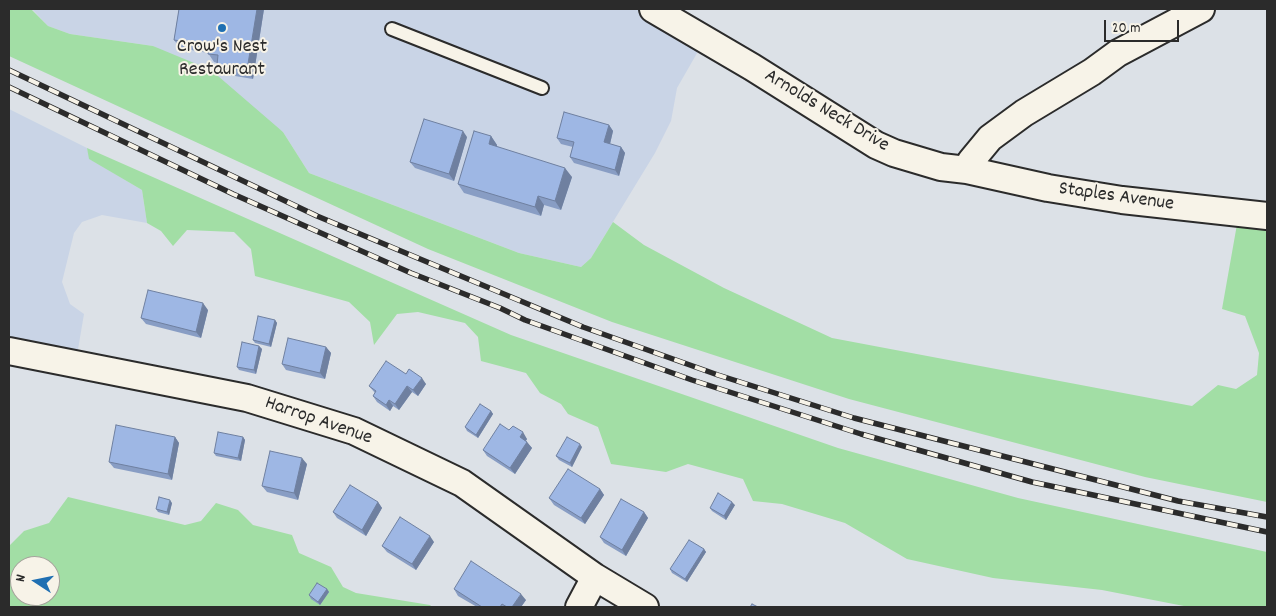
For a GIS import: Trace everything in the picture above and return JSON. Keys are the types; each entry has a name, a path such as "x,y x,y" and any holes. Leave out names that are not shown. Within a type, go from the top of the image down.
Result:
{"street":[{"name":"Arnolds Neck Drive","path":"653,9 752,67 876,145 894,153 941,167 967,170"},
{"path":"967,170 971,161 990,138 1024,113 1092,72 1118,53 1201,9"},
{"name":"Staples Avenue","path":"967,170 1040,186 1122,200 1267,216"},
{"name":"Harrop Avenue","path":"9,351 247,398 354,431 462,483 595,577 645,607"},
{"path":"579,607 595,577"}],"lane":[{"path":"392,29 542,88"}],"shaded area":[{"path":"32,9 654,9 704,41 677,88 671,121 655,153 591,258 581,267 519,253 309,173 283,132 153,46 70,34 48,26"},
{"path":"9,109 87,148 90,159 142,190 147,223 102,215 82,222 74,233 62,282 70,304 84,314 76,361 9,347"}],"green space":[{"path":"9,9 31,9 48,26 70,34 153,46 211,70 283,132 309,173 519,253 581,267 591,258 613,222 644,245 724,288 832,338 1192,406 1218,385 1236,389 1257,375 1259,353 1245,316 1222,309 1239,213 1267,213 1267,502 1145,477 849,399 612,322 428,249 9,56"},
{"path":"87,148 511,335 838,448 1018,498 1267,552 1267,607 1189,607 1102,590 993,578 907,559 845,523 782,504 753,501 743,479 688,464 666,472 611,464 598,427 568,414 561,404 540,393 526,373 481,361 478,337 465,323 418,312 397,314 374,345 370,322 349,302 255,276 251,249 234,232 187,230 173,246 161,231 147,223 142,190 89,159"},
{"path":"68,497 185,525 201,521 216,503 238,510 253,525 292,535 299,553 331,567 343,587 356,593 430,605 432,607 9,607 9,546 24,531 49,523"}],"building":[{"name":"Crow's Nest Restaurant","path":"179,9 257,9 247,70 217,65 218,55 208,54 209,45 174,40"},
{"path":"564,112 609,125 604,142 621,147 615,170 570,157 574,142 557,138"},
{"path":"424,119 463,131 449,174 410,162"},
{"path":"474,131 491,136 489,144 565,168 555,201 538,196 535,207 458,184"},
{"path":"148,290 203,303 196,332 141,318"},
{"path":"258,316 275,320 269,344 253,340"},
{"path":"288,338 326,347 320,373 282,364"},
{"path":"242,342 259,346 254,370 237,367"},
{"path":"386,361 406,374 409,369 422,378 413,390 407,386 395,404 389,400 386,405 373,396 376,391 369,386"},
{"path":"480,404 491,411 476,435 465,427"},
{"path":"500,424 509,430 513,426 523,432 520,437 527,442 510,468 483,450"},
{"path":"116,425 175,437 168,474 109,462"},
{"path":"218,432 243,437 238,458 214,453"},
{"path":"567,437 580,444 570,463 556,456"},
{"path":"270,451 302,458 294,493 262,486"},
{"path":"568,469 600,489 581,518 549,498"},
{"path":"350,485 378,502 362,530 333,512"},
{"path":"718,493 732,502 724,516 710,508"},
{"path":"159,497 170,500 167,512 156,509"},
{"path":"621,499 644,512 622,550 600,537"},
{"path":"400,517 430,536 412,564 382,546"},
{"path":"689,540 704,549 685,579 670,569"},
{"path":"471,561 521,594 512,607 502,604 500,607 482,607 454,589"},
{"path":"317,583 327,589 318,602 309,595"}],"railway":[{"path":"9,70 317,216 583,327 718,375 854,418 1178,501 1267,517"},
{"path":"9,87 233,194 411,273 500,308 525,320 692,380 861,434 1032,482 1267,532"}],"place":[{"name":"Crow's Nest Restaurant","path":"222,28"}]}
